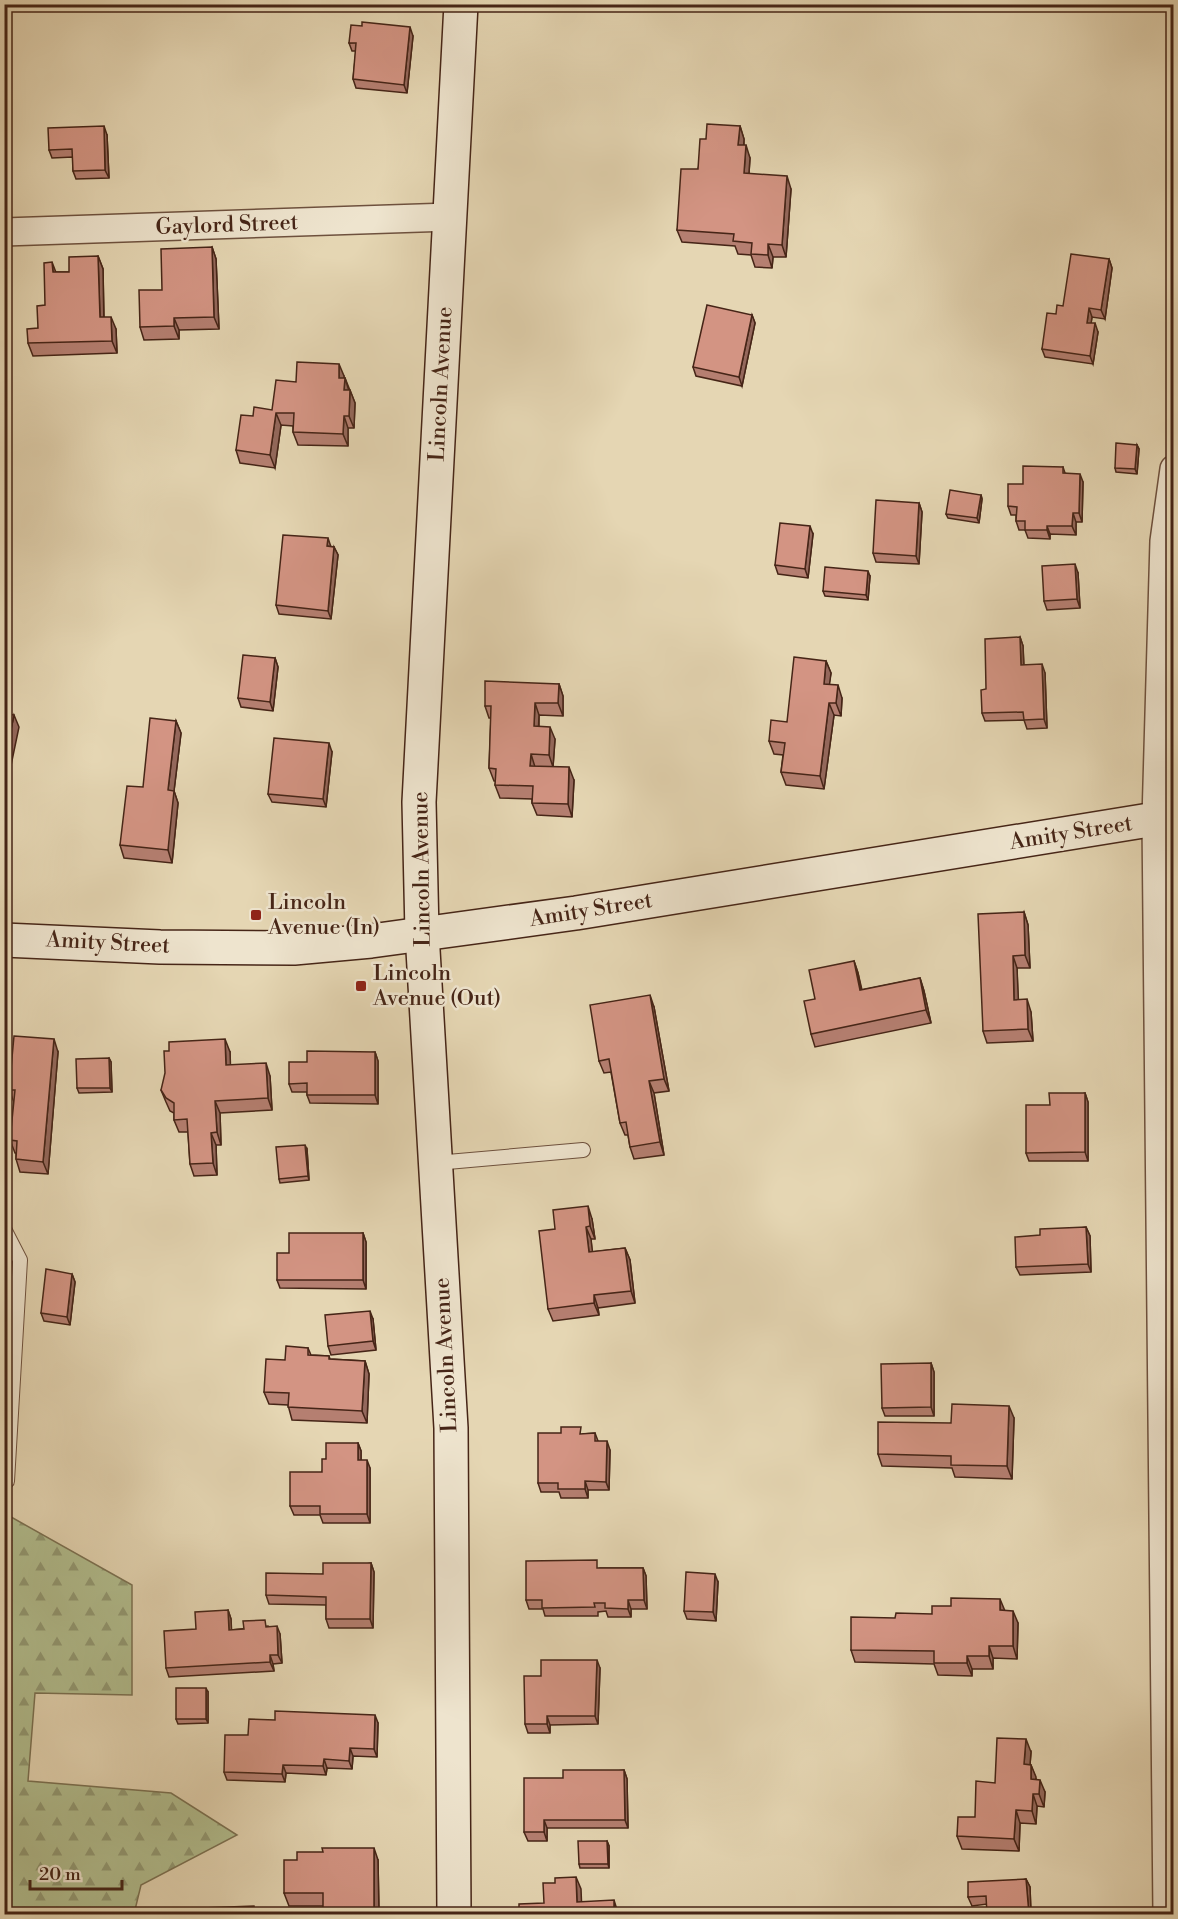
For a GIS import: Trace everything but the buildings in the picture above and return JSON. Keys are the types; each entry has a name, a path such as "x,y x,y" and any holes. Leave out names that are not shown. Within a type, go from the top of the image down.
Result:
{"main road":[{"name":"Lincoln Avenue","path":"454,1914 451,1428 422,933 419,802 461,4"},
{"name":"Amity Street","path":"4,939 160,947 294,948 371,941 576,914 1165,817"}],"street":[{"name":"Gaylord Street","path":"4,232 450,217"},
{"path":"1167,1914 1169,1781 1162,1159 1165,817 1164,541 1173,469"}],"lane":[{"path":"436,1163 583,1150"},
{"path":"4,1229 20,1260 6,1481"}],"green space":[{"path":"4,1513 132,1585 132,1695 35,1693 28,1781 171,1793 237,1835 141,1885 134,1914 5,1914"}],"place":[{"name":"Lincoln Avenue (In)","path":"256,915"},
{"name":"Lincoln Avenue (Out)","path":"361,986"}]}
